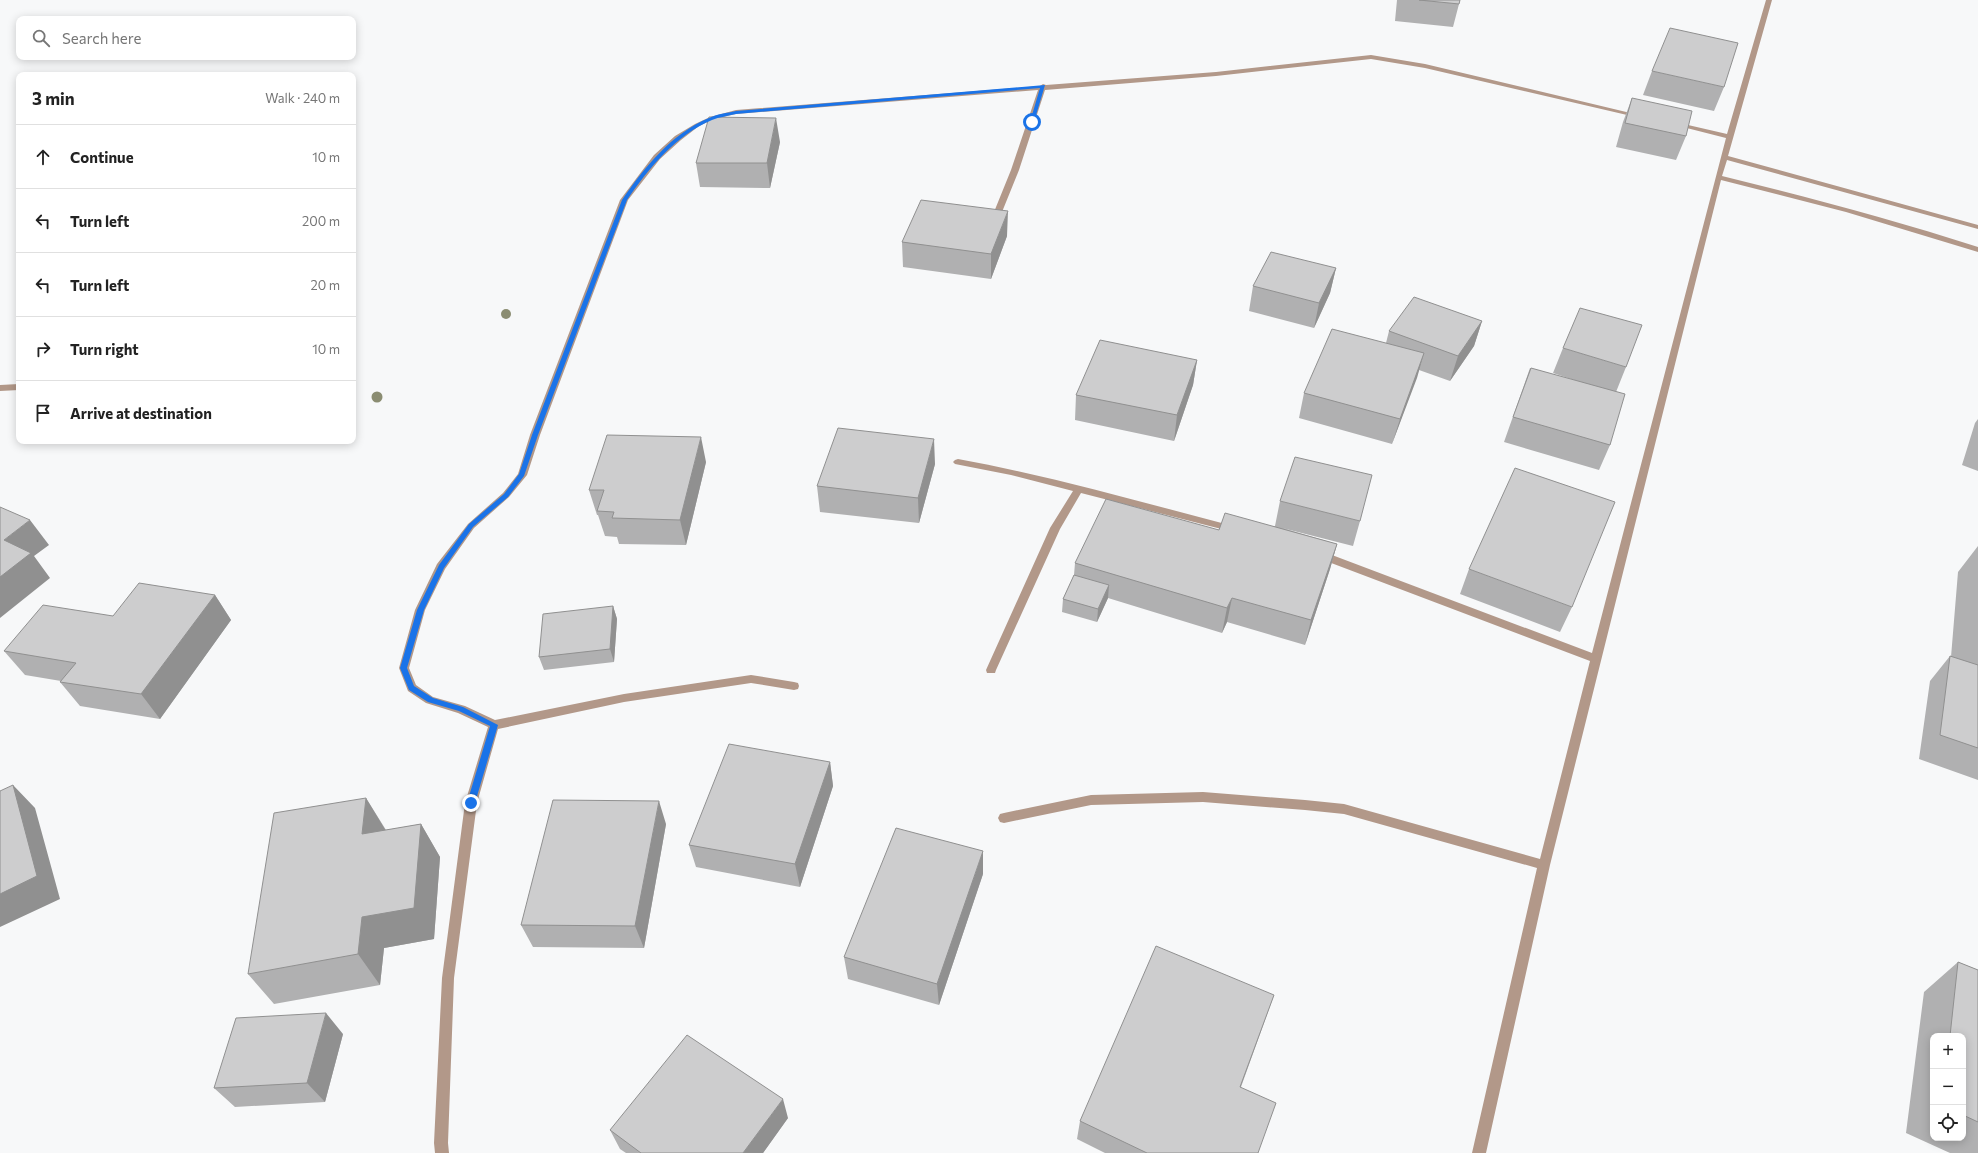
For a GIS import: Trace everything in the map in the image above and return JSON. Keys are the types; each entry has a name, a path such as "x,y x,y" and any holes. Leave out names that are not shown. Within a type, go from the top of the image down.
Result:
{"street":[{"path":"1479,1153 1544,865 1718,177 1769,0"},
{"path":"794,686 751,679 624,698 494,725 461,709 430,700 412,688 404,668 420,610 441,567 471,526 506,495 522,475 538,428 624,200 657,157 697,125 712,118 736,112 1043,86 1216,74 1371,57 1425,66 1646,118"},
{"path":"998,212 1015,170 1043,86"},
{"path":"1669,123 1730,137"},
{"path":"1724,157 1978,228"},
{"path":"1718,177 1784,192 1909,228 1978,250"},
{"path":"0,388 16,387"},
{"path":"958,462 1011,472 1245,532"},
{"path":"991,670 1055,528 1079,489"},
{"path":"1311,552 1596,659"},
{"path":"442,1153 441,1143 448,978 471,803 494,725"},
{"path":"1004,818 1091,800 1203,797 1344,809 1544,865"}],"building":[{"path":"1419,0 1460,0 1459,4"},
{"path":"1670,28 1738,43 1724,87 1652,71"},
{"path":"1632,98 1692,111 1686,136 1625,123"},
{"path":"709,117 776,118 767,163 696,163"},
{"path":"921,200 1008,211 991,254 902,242"},
{"path":"1271,252 1336,268 1319,303 1253,286"},
{"path":"1414,297 1482,321 1458,356 1389,331"},
{"path":"1580,308 1642,325 1626,367 1563,348"},
{"path":"1332,329 1424,353 1400,419 1304,393"},
{"path":"1100,340 1197,360 1177,415 1076,395"},
{"path":"1531,368 1625,394 1610,445 1513,417"},
{"path":"838,428 934,439 918,498 817,486"},
{"path":"607,435 701,437 680,520 612,518 614,512 597,511 604,490 589,490"},
{"path":"1295,457 1372,475 1360,521 1280,501"},
{"path":"1515,468 1615,502 1572,607 1469,569"},
{"path":"1106,499 1219,530 1225,513 1337,544 1311,620 1232,598 1227,608 1075,563"},
{"path":"0,507 30,520 4,540 31,553 0,577"},
{"path":"1074,575 1109,585 1098,609 1063,599"},
{"path":"139,583 215,595 141,694 60,682 76,663 4,651 43,605 113,616"},
{"path":"613,606 610,649 539,657 543,614"},
{"path":"1950,656 1978,665 1978,748 1940,735"},
{"path":"729,744 830,762 795,864 689,845"},
{"path":"13,785 37,876 0,894 0,791"},
{"path":"366,798 362,834 421,824 414,908 362,917 358,954 248,974 274,813"},
{"path":"553,800 659,801 635,926 521,925"},
{"path":"896,828 983,851 937,984 844,957"},
{"path":"1156,946 1274,995 1240,1087 1276,1103 1258,1153 1147,1153 1080,1121"},
{"path":"1958,962 1978,970 1978,1122 1966,1116 1966,1033 1950,1033"},
{"path":"326,1013 307,1083 214,1088 236,1018"},
{"path":"687,1035 783,1099 743,1153 641,1153 610,1130"}],"route":[{"path":"471,803 494,725 461,709 430,700 412,688 404,668 420,610 441,567 471,526 506,495 522,475 535,435 624,200 657,157 678,138 697,125 712,118 736,112 812,107 1043,86 1032,122"}]}
